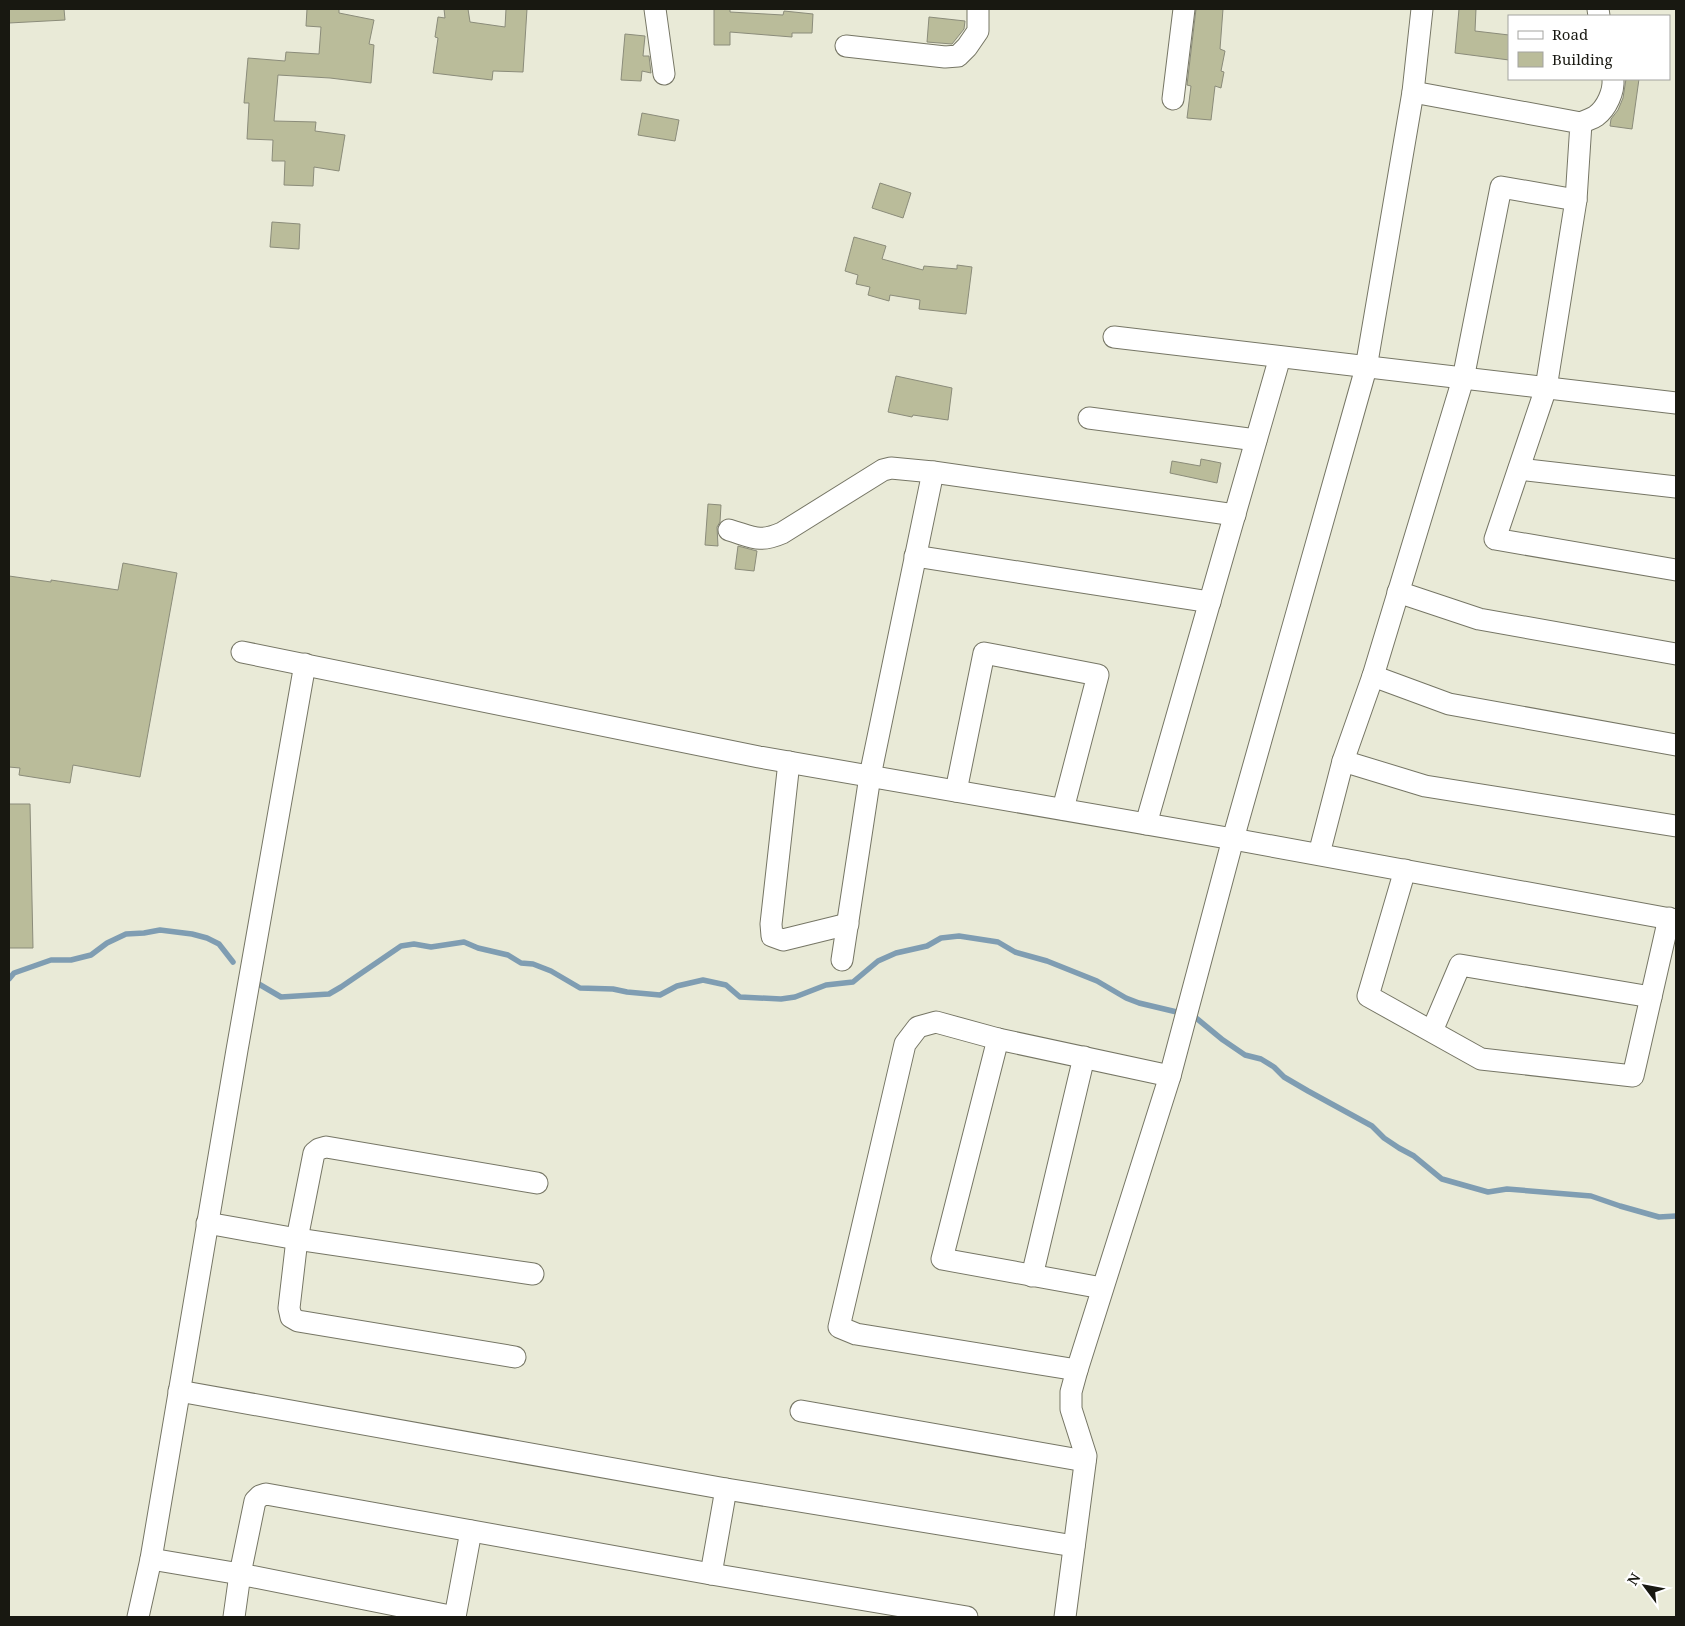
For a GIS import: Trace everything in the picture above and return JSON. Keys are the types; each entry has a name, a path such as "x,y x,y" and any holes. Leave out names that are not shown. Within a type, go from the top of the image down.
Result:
{"street":[{"path":"655,9 664,74"},
{"path":"846,46 945,57 958,56 978,31 978,9"},
{"path":"1173,98 1184,9"},
{"path":"1065,1617 1086,1456 1071,1409 1071,1392 1102,1288 1170,1076 1233,839 1366,368 1413,92 1422,9"},
{"path":"1413,92 1581,122 1597,116 1611,94 1614,80"},
{"path":"1581,122 1576,200 1546,388 1495,540 1676,570"},
{"path":"1319,854 1343,760 1373,676 1464,379 1501,187 1576,200"},
{"path":"1114,337 1676,403"},
{"path":"1146,824 1280,357"},
{"path":"1090,418 1256,440"},
{"path":"729,530 760,540 768,539 782,533 883,470 891,468 933,472 1235,515"},
{"path":"1519,469 1676,487"},
{"path":"842,960 870,776 933,472"},
{"path":"916,556 1210,602"},
{"path":"1398,592 1479,619 1676,654"},
{"path":"242,652 789,762 1319,854 1673,919 1651,997 1633,1076 1481,1059 1368,996 1405,870"},
{"path":"956,791 984,652 1098,675 1062,809"},
{"path":"138,1617 151,1559 207,1223 305,664"},
{"path":"1373,676 1449,704 1676,745"},
{"path":"1343,760 1425,786 1676,826"},
{"path":"789,762 771,924 772,936 783,940 848,924"},
{"path":"1432,1032 1460,965 1651,997"},
{"path":"1077,1370 856,1334 839,1327 905,1044 918,1028 936,1022 998,1039 1170,1076"},
{"path":"998,1039 942,1259 1102,1288"},
{"path":"1032,1276 1084,1057"},
{"path":"515,1357 298,1321 291,1317 290,1308 296,1239 314,1154 319,1149 326,1147 537,1183"},
{"path":"207,1223 296,1239 533,1274"},
{"path":"179,1391 726,1489 1074,1546"},
{"path":"801,1411 1085,1461"},
{"path":"711,1574 726,1489"},
{"path":"234,1617 240,1574 255,1501 260,1496 266,1494 711,1574 967,1617"},
{"path":"151,1559 240,1574 455,1617 471,1531"}],"building":[{"path":"9,9 64,9 65,20 9,23"},
{"path":"307,9 339,9 339,13 374,20 369,44 374,45 371,83 278,75 274,121 316,122 315,131 345,135 339,171 314,167 313,186 284,185 285,161 272,161 273,140 247,139 249,103 244,103 248,58 285,61 286,52 319,54 321,27 306,26"},
{"path":"444,9 468,9 470,22 505,27 506,9 527,9 523,72 493,71 492,80 433,73 438,38 435,37 438,17 445,18"},
{"path":"714,9 730,9 730,12 783,15 784,11 813,14 812,33 792,33 792,37 730,32 730,45 714,45"},
{"path":"1196,9 1223,9 1220,49 1225,51 1221,71 1224,72 1221,88 1215,86 1211,120 1187,118 1191,86 1187,85"},
{"path":"1459,9 1476,9 1475,31 1508,35 1508,60 1455,53"},
{"path":"929,17 965,21 964,29 952,44 927,42"},
{"path":"625,34 645,36 643,56 649,56 651,73 642,71 641,81 621,80"},
{"path":"1626,80 1639,80 1632,129 1610,126 1611,119 1618,110 1623,98"},
{"path":"642,113 679,120 675,141 638,135"},
{"path":"880,183 911,193 903,218 872,208"},
{"path":"272,222 300,224 299,249 270,247"},
{"path":"854,237 886,246 882,259 923,270 924,266 957,269 957,265 972,267 966,314 919,309 920,300 890,295 889,301 868,295 870,287 856,284 858,275 845,271"},
{"path":"896,376 952,388 948,420 913,415 912,417 888,412"},
{"path":"1201,459 1221,463 1217,483 1170,473 1172,461 1200,466"},
{"path":"708,504 721,505 720,522 717,527 718,546 705,545"},
{"path":"738,546 757,551 754,571 735,569"},
{"path":"123,563 177,573 140,777 73,765 70,783 19,775 20,768 9,767 9,576 118,590"},
{"path":"9,804 30,804 33,948 9,948"}],"waterway":[{"path":"9,979 14,973 51,960 71,960 91,955 107,943 126,934 160,930 207,938 219,944 233,962"},
{"path":"257,983 281,997 329,994 401,946 414,944 431,947 464,942 478,948 508,955 521,963 533,964 551,971 580,988 613,989 660,995 677,986 703,980 726,985 740,997 781,999 795,997 826,985 853,982 878,961 896,953 927,946 941,938 959,936 998,942 1015,952 1047,961 1097,981 1126,998 1181,1013"},
{"path":"1190,1015 1245,1055 1261,1059 1274,1067 1284,1077 1372,1126 1384,1138 1414,1156 1442,1179 1488,1192 1507,1189 1591,1196 1659,1217 1676,1216"}]}
